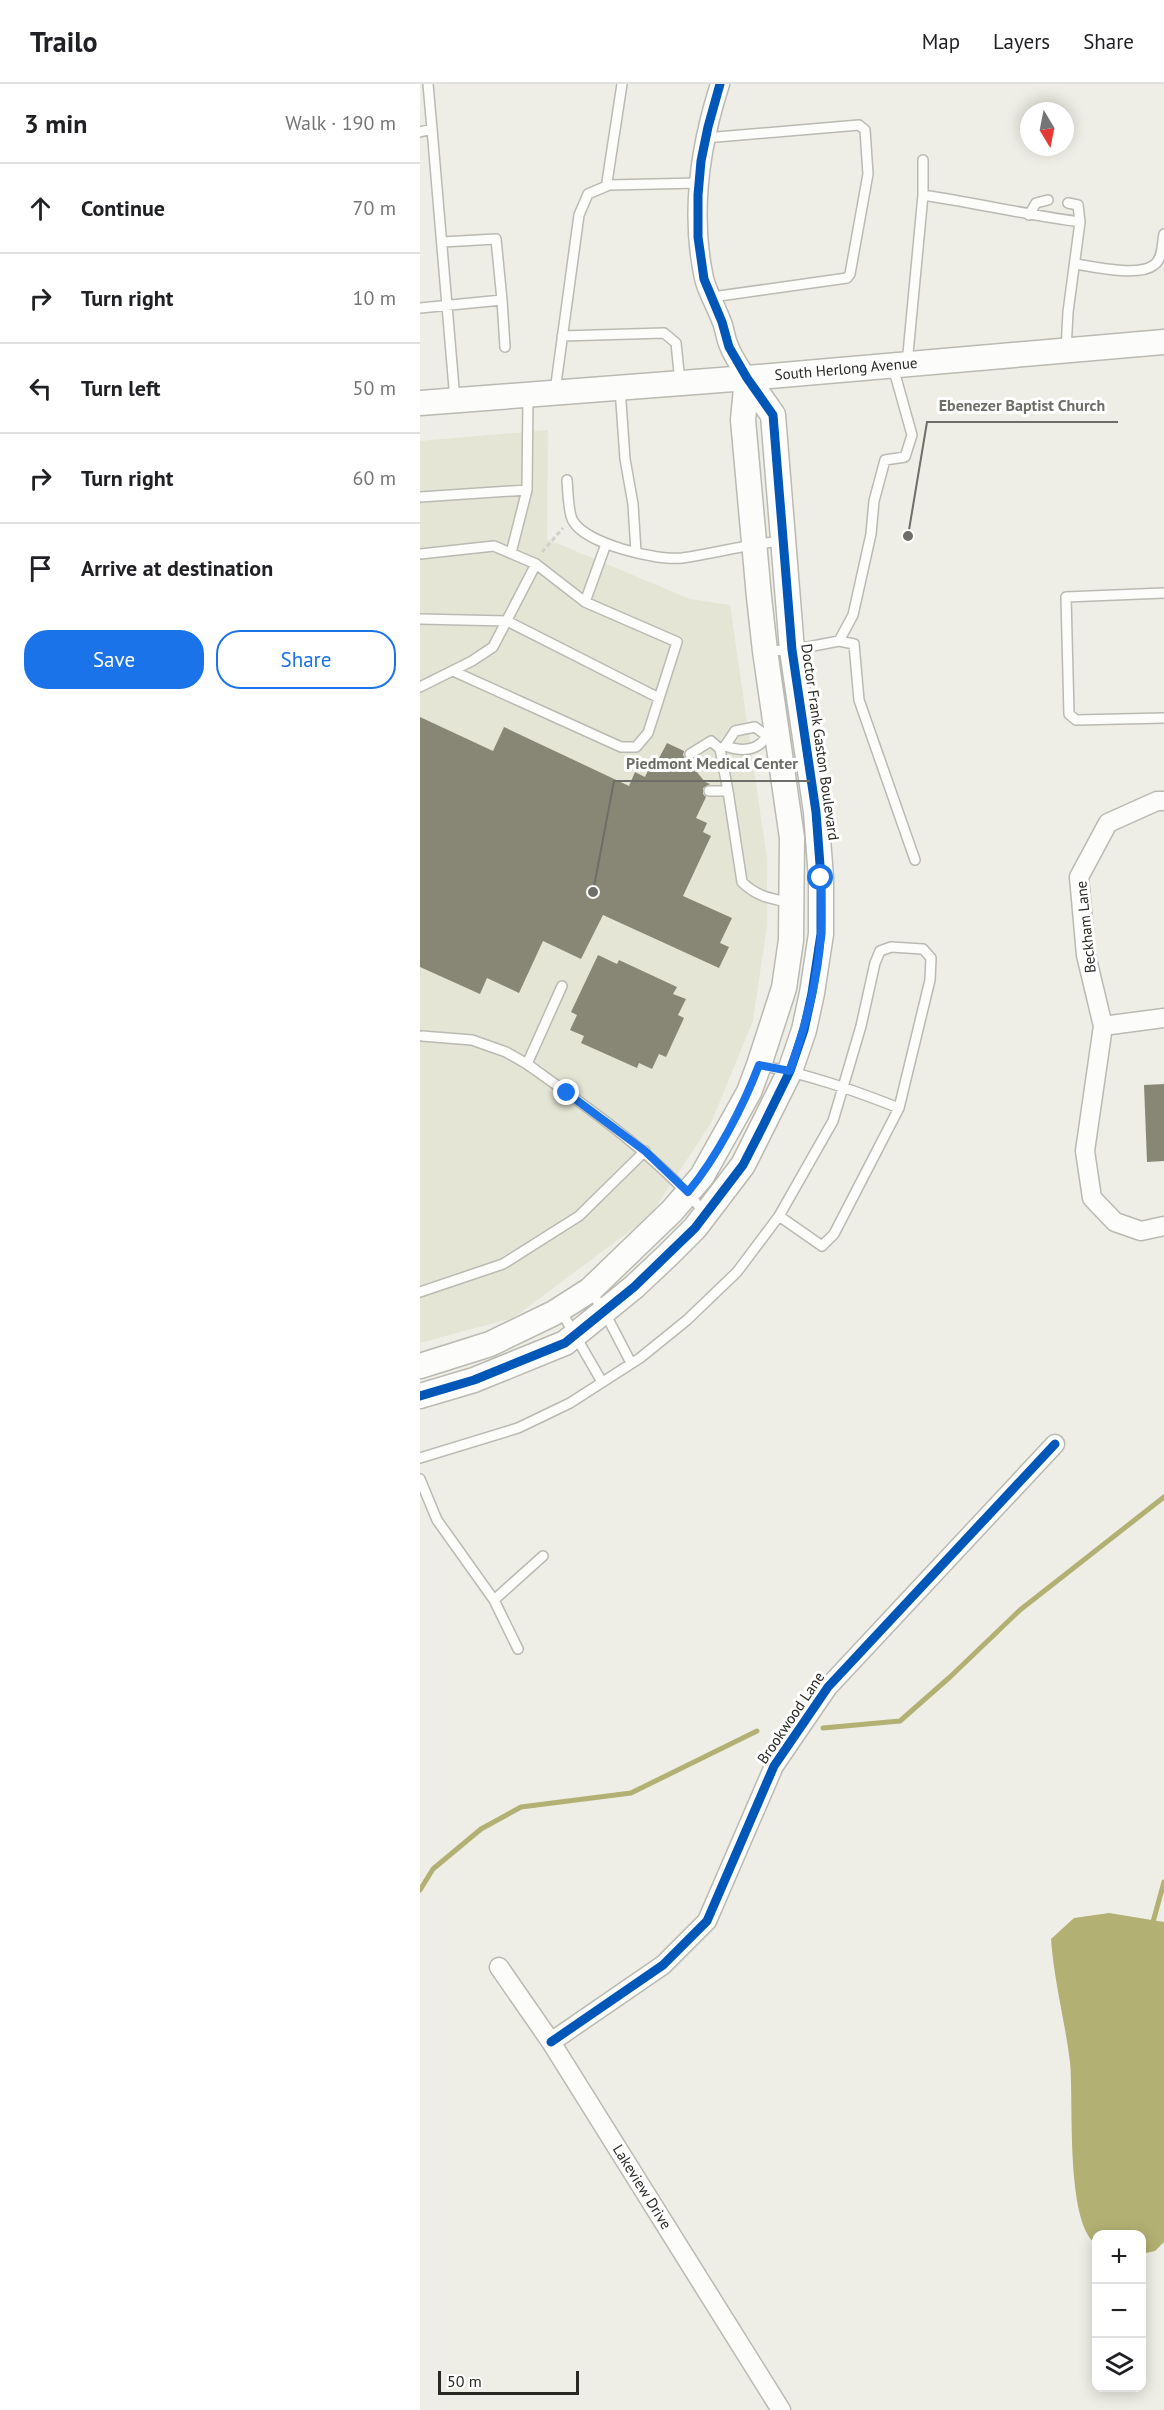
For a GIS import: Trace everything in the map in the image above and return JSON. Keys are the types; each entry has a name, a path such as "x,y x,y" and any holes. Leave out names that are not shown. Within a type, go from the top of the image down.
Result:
{"street":[{"path":"420,1366 490,1344 560,1309 590,1290 647,1236 702,1176 749,1092 784,988 791,940 792,838 772,735 743,420 747,378 729,347 704,279 698,237 699,183 705,138 720,84"},
{"name":"South Herlong Avenue","path":"420,402 747,378 1164,342"},
{"name":"Doctor Frank Gaston Boulevard","path":"420,1396 494,1372 565,1343 668,1255 695,1228 743,1165 790,1071 808,1011 821,934 821,878 816,812 792,650 773,415 747,378"},
{"name":"Beckham Lane","path":"1164,801 1157,801 1108,823 1079,877 1086,955 1103,1026 1085,1151 1092,1198 1115,1222 1141,1231 1164,1226"},
{"path":"1103,1026 1164,1018"},
{"name":"Brookwood Lane","path":"551,2042 663,1965 707,1921 774,1766 828,1687 1055,1444"},
{"name":"Lakeview Drive","path":"500,1966 551,2042 781,2410"}],"lane":[{"path":"428,84 455,400"},
{"path":"609,185 607,182 622,84"},
{"path":"705,138 859,125 865,130 868,174 850,274 847,278 712,297"},
{"path":"420,132 432,129"},
{"path":"839,641 853,615 871,534 874,501 885,460 905,457 912,435 900,364 923,195 923,160"},
{"path":"555,392 579,215 588,194 609,185 613,187 699,183"},
{"path":"923,195 1080,222"},
{"path":"1029,215 1036,203 1048,200"},
{"path":"1066,350 1068,312 1080,222 1078,205 1068,203"},
{"path":"1076,264 1119,270 1144,269 1154,265 1160,258 1164,234"},
{"path":"442,242 496,239 505,346"},
{"path":"420,308 502,300"},
{"path":"562,336 664,333 676,343 680,383"},
{"path":"620,388 625,459 633,504 636,552"},
{"path":"510,553 527,490 528,394"},
{"path":"567,480 572,521 589,537 622,550 680,558 754,543 783,541"},
{"path":"420,497 527,490"},
{"path":"585,602 606,544"},
{"path":"420,554 494,546 536,564 585,602 677,642 648,733 636,747 621,747 453,671"},
{"path":"420,687 453,671 493,647 536,564"},
{"path":"1164,593 1066,597 1068,714 1076,720 1164,718"},
{"path":"420,620 507,621 659,698"},
{"path":"765,651 792,650 839,641 854,644 859,700 915,860"},
{"path":"690,754 711,741 723,748 740,751 759,746 772,735 756,727 735,731 723,748 728,791 742,882 751,891 764,897 792,903"},
{"path":"709,791 728,791"},
{"path":"420,1458 518,1428 570,1403 631,1363 687,1320 736,1272 780,1216 833,1121 845,1087 875,963 880,951 891,947 923,949 931,958 930,980 898,1108 829,1241 822,1246 780,1216"},
{"path":"527,1064 562,986"},
{"path":"422,1036 472,1040 506,1052 527,1064 645,1151 688,1192 705,1213"},
{"path":"759,1065 790,1071 845,1087 898,1108"},
{"path":"420,1292 502,1263 579,1216 645,1151"},
{"path":"590,1290 604,1311 631,1363"},
{"path":"560,1309 602,1382"},
{"path":"420,1479 437,1520 494,1600 518,1649"},
{"path":"494,1600 543,1556"}],"path":[{"path":"536,564 560,530 572,521"}],"shaded area":[{"path":"548,430 547,539 690,599 730,605 767,859 767,925 753,1021 711,1123 650,1216 513,1318 420,1343 420,441"},
{"path":"1109,1913 1164,1922 1164,2242 1155,2251 1146,2253 1146,2230 1092,2230 1092,2239 1086,2231 1079,2212 1073,2159 1070,2062 1051,1939 1074,1918"}],"building":[{"path":"420,717 493,751 504,727 629,786 635,772 645,777 654,758 658,760 667,743 684,751 683,755 686,760 695,759 696,771 705,782 710,784 703,788 703,794 706,797 696,818 707,823 703,832 711,836 683,896 732,918 720,943 729,947 719,968 603,915 581,959 543,941 519,993 487,978 480,994 420,967"},
{"path":"598,955 617,964 619,960 677,987 673,994 686,999 678,1015 684,1018 666,1057 659,1054 652,1069 639,1063 637,1068 581,1043 584,1036 570,1030 577,1015 571,1012"},
{"path":"1164,1084 1164,1161 1147,1162 1144,1085"}],"waterway":[{"path":"823,1728 900,1721 1020,1610 1164,1497"},
{"path":"420,1890 433,1869 481,1829 521,1807 631,1793 757,1731"},
{"path":"1153,1922 1164,1882"}],"cycle path":[{"path":"420,1396 474,1380 565,1343 634,1287 695,1228 743,1165 790,1071 804,1030 821,934 821,878 816,812 792,650 773,415 729,347 722,322 704,279 698,237 701,161 720,84"},
{"path":"551,2042 663,1965 707,1921 774,1766 828,1687 1055,1444"}],"place":[{"name":"Ebenezer Baptist Church","path":"908,536"},
{"name":"Piedmont Medical Center","path":"593,892"}],"route":[{"path":"567,1093 645,1151 688,1192 702,1176 749,1092 759,1065 790,1071 804,1030 812,993 821,934 821,878"}]}
